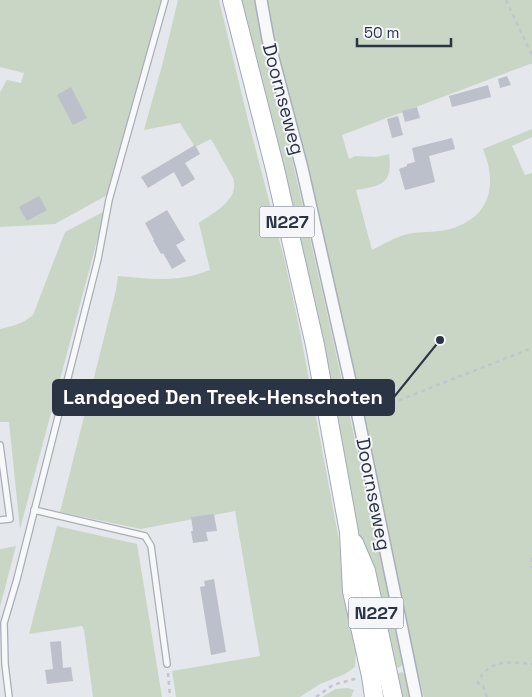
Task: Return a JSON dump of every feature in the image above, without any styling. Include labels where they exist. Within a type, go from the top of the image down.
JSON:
[{"type":"main road","name":"Doornseweg","points":[[232,0],[275,169],[316,346],[349,532],[352,591],[370,669],[374,697]]},
{"type":"main road","name":"Doornseweg","points":[[349,532],[366,571],[393,697]]},
{"type":"street","name":"Doornseweg","points":[[261,0],[268,38],[302,168],[358,416],[416,697]]},
{"type":"lane","points":[[9,697],[5,664],[4,623],[17,579],[98,259],[109,200],[165,0]]},
{"type":"lane","points":[[0,445],[10,519],[0,520]]},
{"type":"lane","points":[[34,510],[145,536],[151,546],[167,664]]},
{"type":"path","points":[[506,0],[532,55]]},
{"type":"path","points":[[358,416],[532,348]]},
{"type":"path","points":[[532,558],[532,568]]},
{"type":"path","points":[[487,697],[483,686],[479,685],[478,682],[480,677],[490,668],[504,662],[532,664]]},
{"type":"path","points":[[167,664],[170,697]]},
{"type":"green space","points":[[0,0],[161,0],[109,194],[55,224],[0,227],[0,92],[7,80],[21,83],[24,73],[0,67]]},
{"type":"green space","points":[[178,0],[219,0],[285,262],[299,326],[338,535],[356,647],[355,667],[345,674],[320,684],[300,697],[176,697],[172,671],[260,656],[235,511],[141,529],[60,512],[118,276],[165,279],[187,277],[210,270],[199,223],[224,205],[233,193],[233,178],[211,139],[195,147],[180,123],[144,130]]},
{"type":"green space","points":[[235,0],[257,0],[404,663],[400,667],[392,668],[380,607],[356,522]]},
{"type":"green space","points":[[264,0],[532,0],[532,64],[342,135],[349,159],[355,156],[376,157],[389,154],[389,172],[384,182],[373,187],[356,190],[372,250],[403,235],[450,229],[464,224],[474,217],[482,208],[490,187],[488,162],[483,149],[532,129],[532,137],[512,146],[525,175],[532,173],[532,697],[424,697],[408,634],[315,200]]},
{"type":"green space","points":[[105,211],[20,529],[9,422],[0,422],[0,329],[21,323],[33,315],[65,232]]},
{"type":"green space","points":[[57,526],[137,544],[162,697],[93,697],[82,626],[29,634]]},
{"type":"green space","points":[[16,546],[0,607],[0,549]]},
{"type":"green space","points":[[402,672],[406,675],[411,697],[399,697],[395,674]]},
{"type":"green space","points":[[348,688],[354,690],[351,697],[322,697],[336,689]]},
{"type":"building","points":[[507,76],[511,85],[500,88],[498,79]]},
{"type":"building","points":[[488,85],[491,97],[452,107],[449,96]]},
{"type":"building","points":[[71,87],[87,118],[73,125],[57,95]]},
{"type":"building","points":[[417,107],[420,118],[405,122],[402,111]]},
{"type":"building","points":[[398,116],[403,135],[392,138],[387,119]]},
{"type":"building","points":[[452,138],[455,149],[429,156],[435,182],[405,190],[399,169],[415,162],[412,148]]},
{"type":"building","points":[[195,145],[200,154],[185,163],[195,179],[182,187],[174,172],[148,188],[141,177]]},
{"type":"building","points":[[39,196],[47,210],[27,221],[19,207]]},
{"type":"building","points":[[167,210],[185,240],[176,245],[186,261],[172,269],[163,253],[161,254],[145,223]]},
{"type":"building","points":[[214,514],[217,531],[206,532],[208,541],[193,543],[191,517]]},
{"type":"building","points":[[214,579],[226,652],[211,655],[200,587],[205,586],[204,581]]},
{"type":"building","points":[[61,641],[63,668],[71,667],[73,681],[47,684],[45,670],[53,669],[50,642]]},
{"type":"place","name":"Landgoed Den Treek-Henschoten","points":[[440,340]]}]
